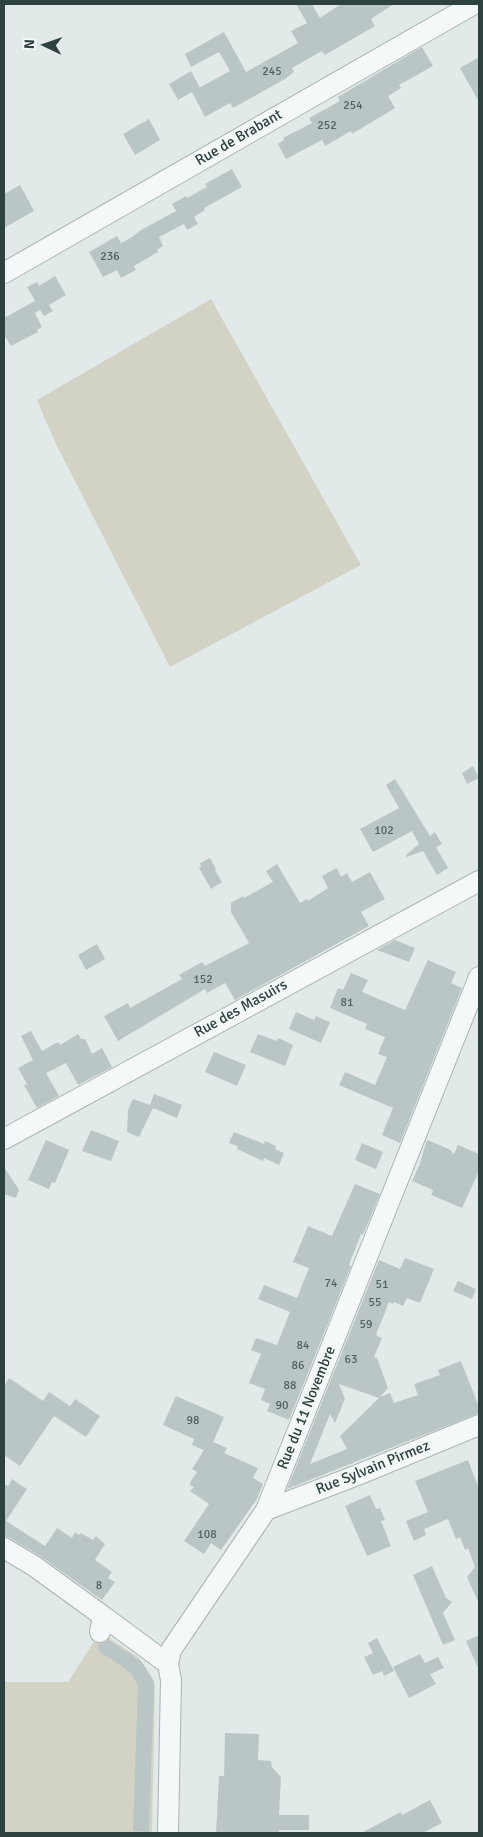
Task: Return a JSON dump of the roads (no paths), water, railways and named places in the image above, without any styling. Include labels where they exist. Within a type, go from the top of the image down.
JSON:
[{"type":"street","name":"Rue de Brabant","points":[[4,273],[474,4]]},
{"type":"street","name":"Rue des Masuirs","points":[[4,1139],[479,881]]},
{"type":"street","name":"Rue du 11 Novembre","points":[[168,1833],[171,1680],[168,1664],[171,1650],[266,1510],[479,978]]},
{"type":"street","name":"Rue Sylvain Pirmez","points":[[266,1510],[478,1428]]},
{"type":"street","points":[[4,1548],[34,1566],[102,1624],[168,1664]]}]
